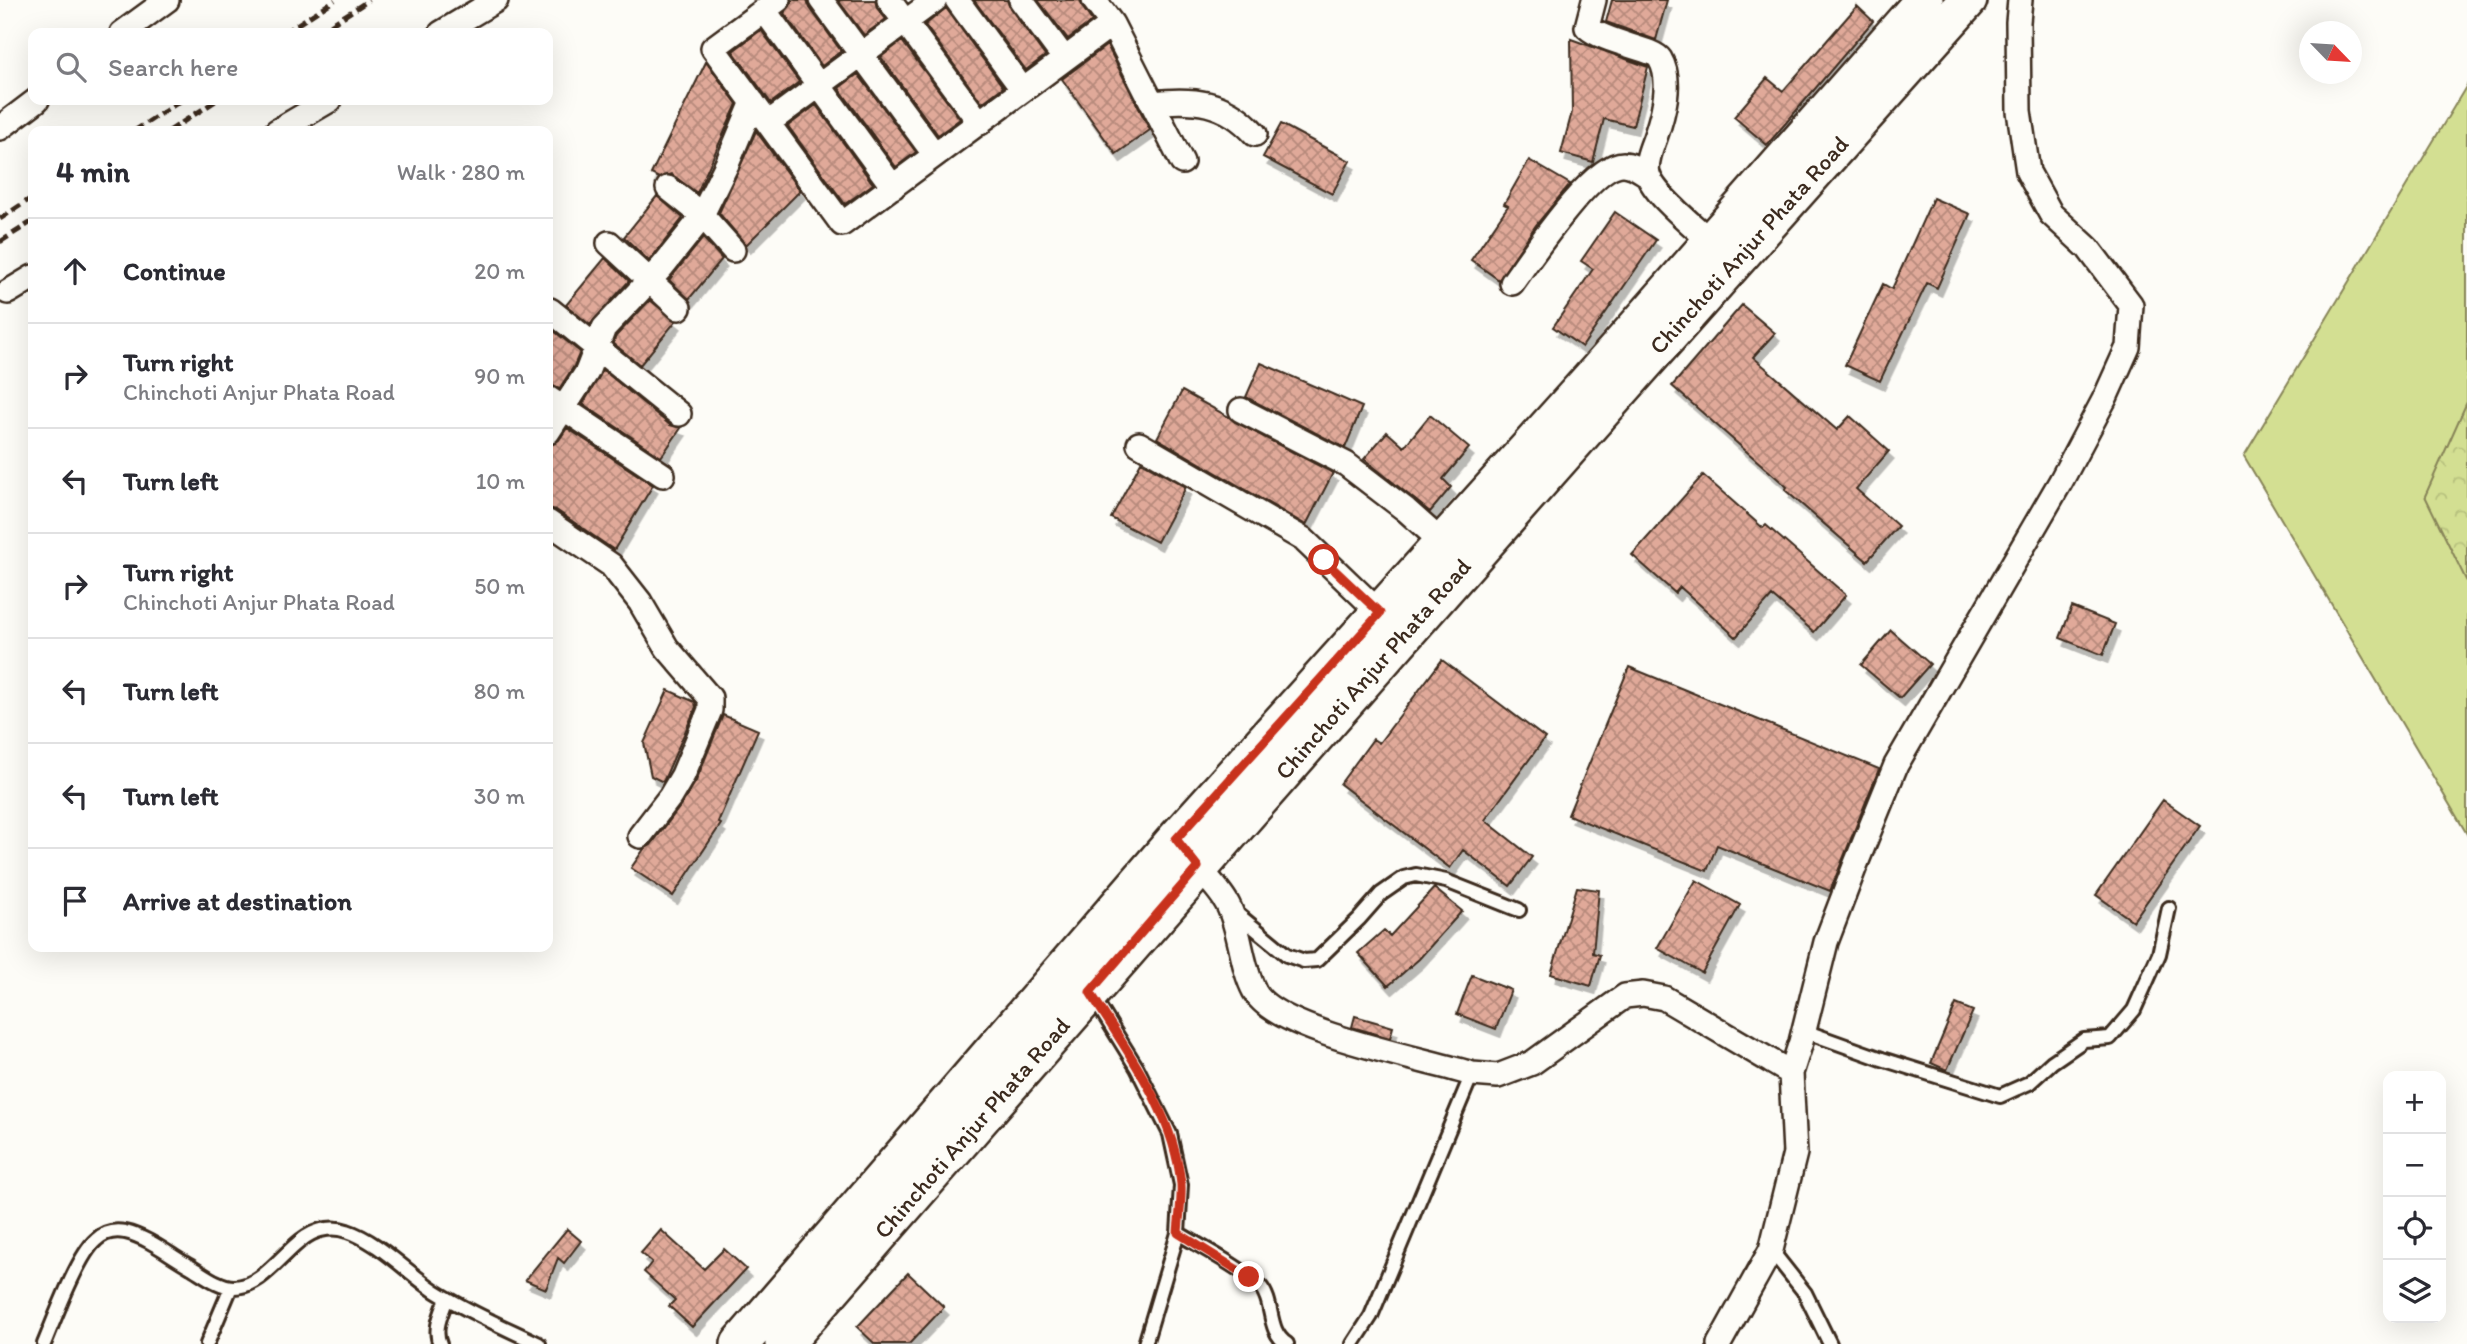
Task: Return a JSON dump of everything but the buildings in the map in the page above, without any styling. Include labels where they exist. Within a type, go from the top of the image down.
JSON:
[{"type":"main road","name":"Chinchoti Anjur Phata Road","points":[[784,1344],[1079,978],[1187,853],[1380,613],[1597,372],[1924,0]]},
{"type":"main road","name":"Chinchoti Anjur Phata Road","points":[[1187,853],[1624,384],[1968,0]]},
{"type":"main road","name":"Chinchoti Anjur Phata Road","points":[[740,1344],[1079,978]]},
{"type":"street","points":[[129,28],[167,0]]},
{"type":"street","points":[[448,28],[496,0]]},
{"type":"street","points":[[821,0],[935,155]]},
{"type":"street","points":[[889,0],[979,123]]},
{"type":"street","points":[[768,123],[935,0]]},
{"type":"street","points":[[957,0],[1023,90]]},
{"type":"street","points":[[1021,0],[1064,58]]},
{"type":"street","points":[[1594,0],[1587,27],[1607,39],[1653,53],[1659,57],[1665,75],[1666,98],[1659,128],[1647,159],[1648,175]]},
{"type":"street","points":[[1718,1344],[1771,1250],[1795,1153],[1791,1073],[1826,943],[1896,765],[2061,481],[2105,398],[2128,346],[2131,305],[2088,248],[2051,214],[2028,172],[2019,111],[2020,0]]},
{"type":"street","points":[[893,187],[819,86],[771,5],[713,48],[842,224],[893,187],[979,123],[1064,58],[1102,8],[1182,162]]},
{"type":"street","points":[[1152,103],[1183,99],[1211,105],[1242,119],[1255,134]]},
{"type":"street","points":[[663,475],[556,403],[587,372],[604,328],[650,280],[702,215],[753,102]]},
{"type":"street","points":[[0,128],[30,105]]},
{"type":"street","points":[[286,126],[321,105]]},
{"type":"street","points":[[1512,283],[1581,193],[1611,167],[1623,164],[1635,166],[1648,175],[1673,206],[1710,241]]},
{"type":"street","points":[[668,188],[702,215],[733,250]]},
{"type":"street","points":[[609,243],[678,308]]},
{"type":"street","points":[[8,292],[28,280]]},
{"type":"street","points":[[553,312],[679,414]]},
{"type":"street","points":[[1241,410],[1346,464],[1406,510],[1443,543]]},
{"type":"street","points":[[1139,444],[1303,539],[1380,613]]},
{"type":"street","points":[[553,525],[611,565],[640,602],[667,648],[710,698],[710,710],[683,775],[640,836]]},
{"type":"street","points":[[1187,853],[1228,905],[1255,993],[1284,1018],[1312,1030],[1472,1074],[1498,1076],[1532,1063],[1625,996],[1643,994],[1664,998],[1791,1073]]},
{"type":"lane","points":[[1228,905],[1253,929],[1287,955],[1304,961],[1317,960],[1381,894],[1404,878],[1416,875],[1446,881],[1519,910]]},
{"type":"lane","points":[[1804,1031],[2000,1096],[2029,1083],[2052,1062],[2084,1040],[2110,1038],[2134,1010],[2159,954],[2169,908]]},
{"type":"lane","points":[[1079,978],[1138,1068],[1170,1134],[1181,1185],[1178,1233],[1144,1344]]},
{"type":"lane","points":[[1353,1344],[1371,1316],[1472,1074]]},
{"type":"lane","points":[[44,1344],[82,1258],[94,1241],[107,1231],[125,1232],[144,1240],[218,1283],[231,1287],[243,1286],[256,1279],[313,1232],[328,1228],[346,1230],[365,1240],[468,1311],[539,1344]]},
{"type":"lane","points":[[1178,1233],[1262,1288],[1272,1323],[1282,1341],[1287,1344]]},
{"type":"lane","points":[[1771,1250],[1805,1293],[1830,1344]]},
{"type":"lane","points":[[207,1344],[231,1287]]},
{"type":"lane","points":[[440,1344],[437,1325],[447,1298]]},
{"type":"green space","points":[[2467,85],[2467,834],[2244,456]]},
{"type":"green space","points":[[2467,402],[2467,582],[2425,496]]},
{"type":"railway","points":[[292,28],[335,0]]},
{"type":"railway","points":[[326,28],[369,0]]},
{"type":"railway","points":[[142,126],[174,105]]},
{"type":"railway","points":[[177,126],[209,105]]},
{"type":"railway","points":[[0,219],[28,200]]},
{"type":"railway","points":[[0,242],[28,224]]},
{"type":"route","points":[[1249,1277],[1178,1233],[1181,1185],[1170,1134],[1138,1068],[1090,992],[1198,867],[1176,839],[1380,613],[1324,560]]}]
